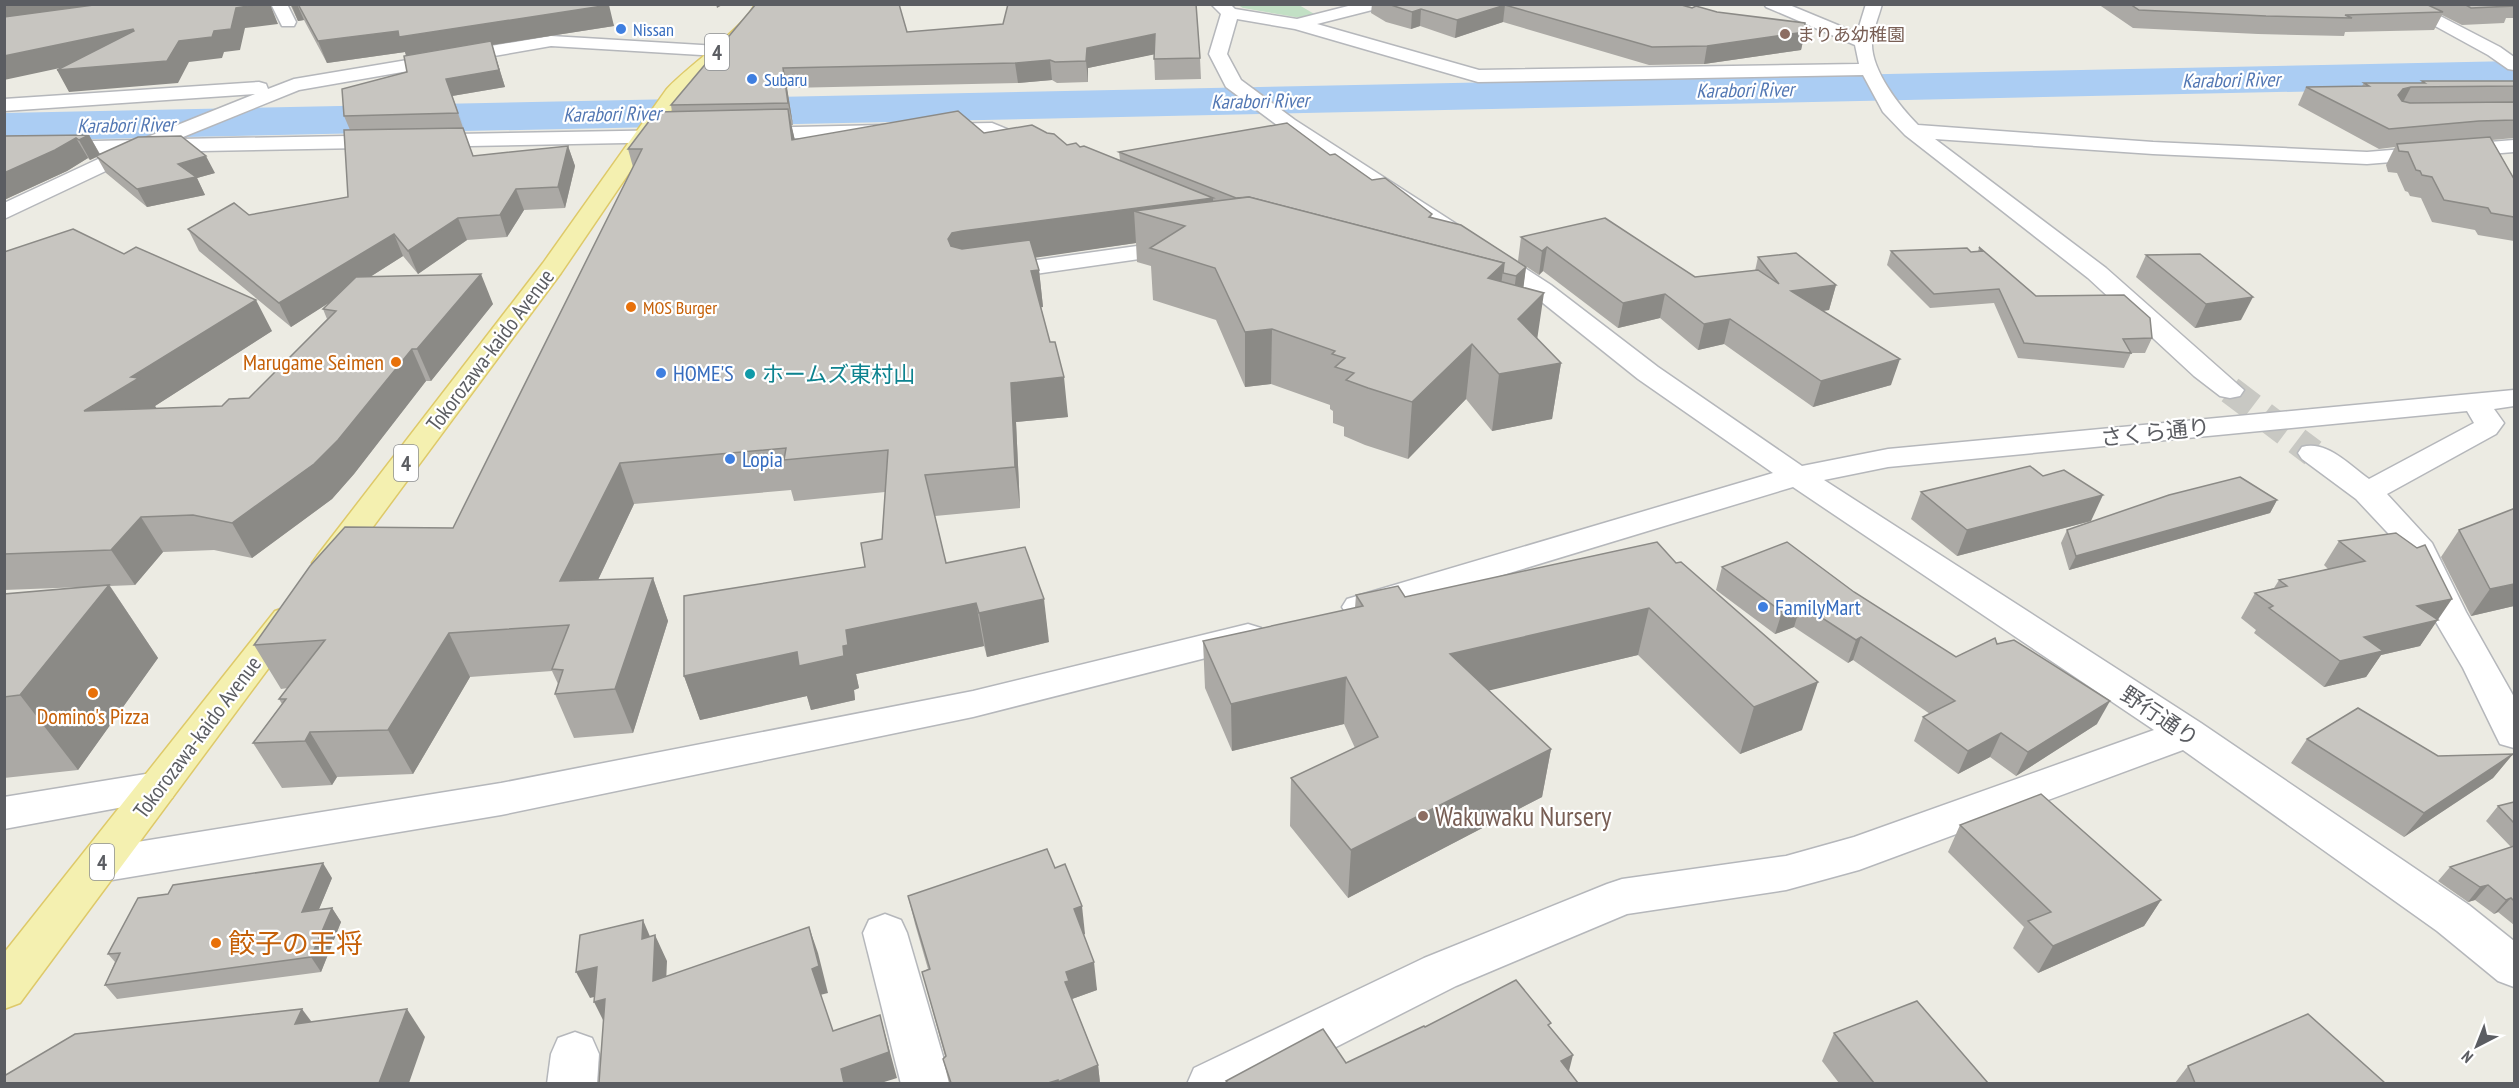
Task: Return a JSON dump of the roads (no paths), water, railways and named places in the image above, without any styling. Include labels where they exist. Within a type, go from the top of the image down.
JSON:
[{"type":"main road","name":"Tokorozawa-kaido Avenue","points":[[4,989],[24,944],[100,865],[552,268],[670,98],[684,81],[752,22],[760,13],[763,4]]},
{"type":"street","points":[[279,4],[288,22]]},
{"type":"street","points":[[1297,24],[1378,4]]},
{"type":"street","points":[[1772,4],[1863,42]]},
{"type":"street","points":[[1874,4],[1863,42],[1870,70],[1890,108],[1912,131],[2097,273],[2204,370],[2230,390]]},
{"type":"street","points":[[1224,9],[1297,24],[1478,76],[1870,70]]},
{"type":"street","name":"野行通り","points":[[1224,9],[1218,54],[1233,83],[1288,124],[1542,290],[1648,373],[1797,476],[2187,733],[2453,918],[2514,968]]},
{"type":"street","points":[[2396,10],[2424,15],[2494,51],[2514,65]]},
{"type":"street","points":[[4,105],[294,85],[551,41],[718,51]]},
{"type":"street","points":[[4,212],[141,147],[294,85]]},
{"type":"street","points":[[724,135],[992,129],[1063,159]]},
{"type":"street","points":[[1912,131],[2153,148],[2367,158],[2514,146]]},
{"type":"street","points":[[4,149],[644,134],[701,135]]},
{"type":"street","points":[[967,276],[1205,243]]},
{"type":"street","points":[[1546,320],[1601,335]]},
{"type":"street","name":"さくら通り","points":[[1322,618],[1797,476],[1888,458],[2514,398]]},
{"type":"street","points":[[2367,492],[2486,428],[2489,423],[2475,402]]},
{"type":"street","points":[[2313,453],[2367,492],[2416,543],[2448,612],[2481,668],[2514,734]]},
{"type":"street","points":[[100,865],[535,792],[973,704],[1279,629]]},
{"type":"street","points":[[1212,1083],[1440,972],[1622,897],[1786,873],[1859,853],[2187,733]]},
{"type":"street","points":[[4,813],[158,787]]},
{"type":"street","points":[[885,933],[926,1083]]},
{"type":"waterway","name":"Karabori River","points":[[4,127],[2514,74]]},
{"type":"tunnel","points":[[2230,390],[2313,453]]},
{"type":"place","name":"Nissan","points":[[621,29]]},
{"type":"place","name":"まりあ幼稚園","points":[[1785,34]]},
{"type":"place","name":"Subaru","points":[[752,79]]},
{"type":"place","name":"MOS Burger","points":[[631,307]]},
{"type":"place","name":"Marugame Seimen","points":[[396,362]]},
{"type":"place","name":"HOME'S","points":[[661,373]]},
{"type":"place","name":"ホームズ東村山","points":[[750,374]]},
{"type":"place","name":"Lopia","points":[[730,459]]},
{"type":"place","name":"FamilyMart","points":[[1763,607]]},
{"type":"place","name":"Domino's Pizza","points":[[93,693]]},
{"type":"place","name":"Wakuwaku Nursery","points":[[1423,816]]},
{"type":"place","name":"餃子の王将","points":[[216,943]]}]
